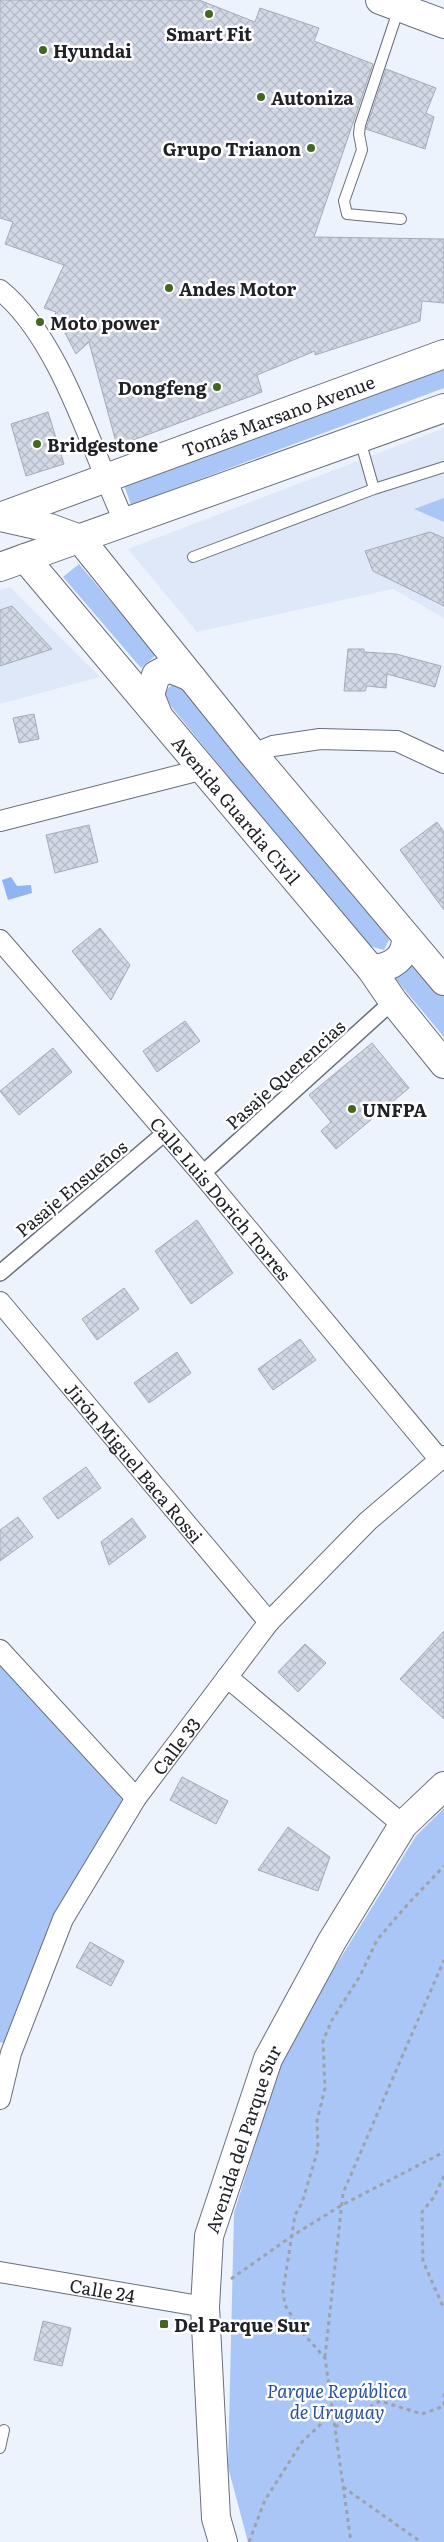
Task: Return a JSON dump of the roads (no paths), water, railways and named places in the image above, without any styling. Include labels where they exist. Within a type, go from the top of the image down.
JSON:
[{"type":"main road","points":[[390,4],[443,24]]},
{"type":"main road","name":"Tomás Marsano Avenue","points":[[0,517],[442,351]]},
{"type":"main road","points":[[12,562],[444,408]]},
{"type":"main road","points":[[0,517],[50,528],[80,539],[253,754],[444,980]]},
{"type":"main road","name":"Avenida Guardia Civil","points":[[12,562],[160,717],[371,969],[393,1002],[444,1064]]},
{"type":"main road","points":[[160,717],[150,695],[156,675],[169,668],[191,677]]},
{"type":"main road","points":[[371,969],[391,966],[398,960],[404,952],[406,936]]},
{"type":"main road","name":"Avenida del Parque Sur","points":[[224,2542],[216,2518],[206,2302],[209,2236],[268,2059],[332,1941],[403,1825],[444,1786]]},
{"type":"street","points":[[0,290],[12,299],[48,348],[74,401],[124,522]]},
{"type":"street","points":[[253,754],[274,746],[320,739],[397,741],[444,763]]},
{"type":"street","points":[[0,821],[204,769]]},
{"type":"street","name":"Calle Luis Dorich Torres","points":[[0,940],[202,1174],[442,1458]]},
{"type":"street","name":"Pasaje Querencias","points":[[202,1174],[393,1002]]},
{"type":"street","name":"Pasaje Ensueños","points":[[0,1272],[166,1132]]},
{"type":"street","name":"Jirón Miguel Baca Rossi","points":[[0,1302],[269,1622]]},
{"type":"street","name":"Calle 33","points":[[0,2099],[6,2052],[63,1919],[136,1798],[269,1622],[368,1521],[442,1458]]},
{"type":"street","points":[[0,1650],[136,1798]]},
{"type":"street","points":[[227,1677],[403,1825]]},
{"type":"street","name":"Calle 24","points":[[0,2272],[206,2302]]},
{"type":"lane","points":[[390,4],[360,125],[359,134],[362,150],[344,201],[344,209],[347,214],[401,219]]},
{"type":"lane","points":[[360,439],[374,489]]},
{"type":"lane","points":[[194,557],[374,489],[444,467]]},
{"type":"lane","points":[[0,2448],[4,2430]]},
{"type":"place","name":"Smart Fit","points":[[209,14]]},
{"type":"place","name":"Hyundai","points":[[43,50]]},
{"type":"place","name":"Autoniza","points":[[261,97]]},
{"type":"place","name":"Grupo Trianon","points":[[311,148]]},
{"type":"place","name":"Andes Motor","points":[[169,288]]},
{"type":"place","name":"Moto power","points":[[40,322]]},
{"type":"place","name":"Dongfeng","points":[[217,387]]},
{"type":"place","name":"Bridgestone","points":[[37,444]]},
{"type":"place","name":"UNFPA","points":[[352,1109]]},
{"type":"place","name":"Del Parque Sur","points":[[164,2324]]},
{"type":"park label","name":"Parque República de Uruguay","points":[[337,2400]]}]
